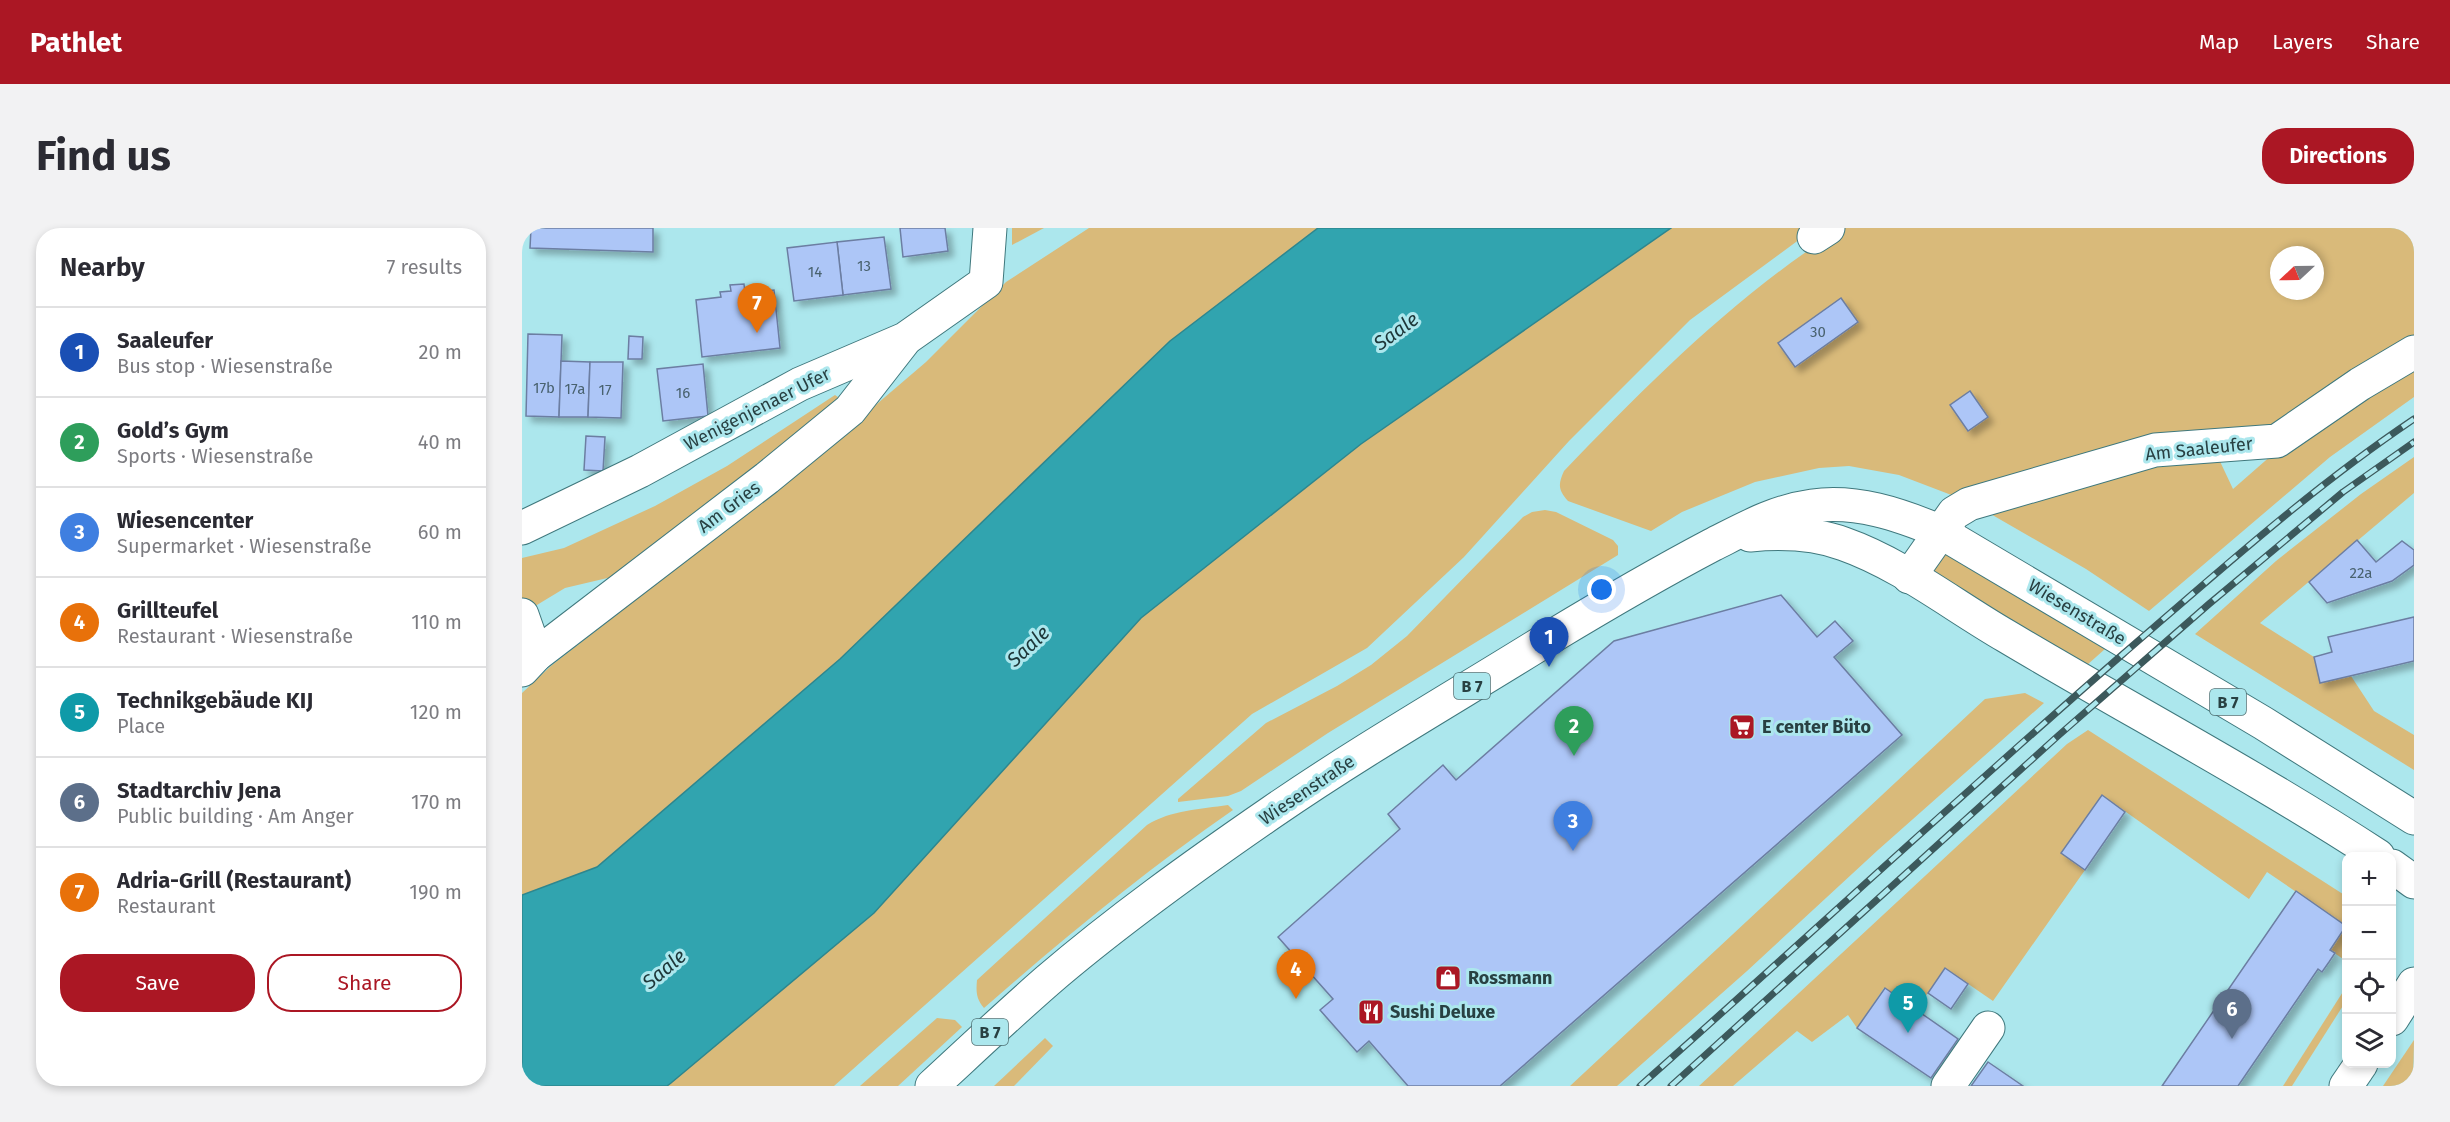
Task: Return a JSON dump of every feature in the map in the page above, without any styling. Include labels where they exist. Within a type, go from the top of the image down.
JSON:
[{"type":"main road","name":"Wenigenjenaer Ufer","points":[[522,528],[640,471],[800,384],[905,339],[986,282],[990,228]]},
{"type":"main road","name":"Am Gries","points":[[522,615],[529,663],[767,478],[850,410],[905,339]]},
{"type":"main road","name":"Am Saaleufer","points":[[1909,577],[1953,513],[1969,504],[2155,450],[2277,441],[2360,384],[2414,352]]},
{"type":"main road","name":"Wiesenstraße","points":[[932,1086],[1049,979],[1153,898],[1274,810],[1381,741],[1619,596],[1716,543],[1768,518],[1811,506],[1843,504],[1874,507],[1939,531],[2263,723],[2414,818]]},
{"type":"main road","name":"Wiesenstraße","points":[[1716,543],[1746,535],[1774,533],[1808,535],[1843,543],[1877,557],[2006,636],[2292,802],[2372,852]]},
{"type":"main road","points":[[2396,869],[2414,882]]},
{"type":"main road","points":[[2394,1014],[2414,984]]},
{"type":"main road","points":[[1948,1086],[1988,1028]]},
{"type":"main road","points":[[2346,1086],[2358,1068]]},
{"type":"shaded area","points":[[1012,228],[1044,228],[1012,245]]},
{"type":"shaded area","points":[[1089,228],[1318,228],[1170,341],[840,659],[597,867],[522,895],[522,693],[552,665],[688,559],[565,588],[522,614],[522,558],[564,548],[655,506],[727,466],[835,395],[864,415],[926,362],[1006,282]]},
{"type":"shaded area","points":[[1671,228],[1815,228],[1690,320],[1569,441],[1464,557],[1367,648],[1252,714],[834,1086],[667,1086],[874,913],[1141,618],[1361,444]]},
{"type":"shaded area","points":[[1842,228],[2414,228],[2414,342],[2275,434],[1954,496],[1899,475],[1849,466],[1819,468],[1755,482],[1682,512],[1651,531],[1568,501],[1560,487],[1564,471],[1696,341],[1766,281]]},
{"type":"shaded area","points":[[2414,360],[2414,397],[2330,457],[2149,611],[2086,569],[1982,509],[2159,465],[2217,455],[2233,489],[2281,447]]},
{"type":"shaded area","points":[[2414,457],[2414,493],[2260,623],[2314,657],[2320,683],[2351,676],[2374,711],[2414,735],[2414,770],[2195,634],[2276,561],[2361,494]]},
{"type":"shaded area","points":[[1545,510],[1556,512],[1613,540],[1618,546],[1618,555],[1328,733],[1241,791],[1228,796],[1178,802],[1178,799],[1266,723],[1337,686],[1371,665],[1407,636],[1523,517],[1532,512]]},
{"type":"shaded area","points":[[1945,553],[2105,649],[2087,665],[1932,574],[1936,557]]},
{"type":"shaded area","points":[[2025,693],[2044,703],[1617,1086],[1570,1086],[1985,699]]},
{"type":"shaded area","points":[[2088,730],[2342,893],[2342,923],[2267,872],[2249,899],[2102,795],[2061,853],[2085,870],[1993,1001],[1945,968],[1916,1010],[1884,988],[1857,1028],[1848,1015],[1812,1042],[1797,1031],[1733,1086],[1699,1086],[2067,744]]},
{"type":"shaded area","points":[[1228,805],[1233,810],[1106,906],[984,1008],[977,995],[977,980],[1147,825],[1176,813]]},
{"type":"shaded area","points":[[2342,933],[2342,958],[2330,950]]},
{"type":"shaded area","points":[[2342,993],[2342,1007],[2292,1086],[2283,1086]]},
{"type":"shaded area","points":[[937,1018],[955,1020],[962,1027],[898,1086],[860,1086]]},
{"type":"shaded area","points":[[1045,1038],[1053,1046],[1014,1086],[994,1086]]},
{"type":"shaded area","points":[[2414,1040],[2413,1086],[2383,1086]]},
{"type":"water","name":"Saale","points":[[1318,228],[1671,228],[1361,444],[1141,618],[874,913],[667,1086],[522,1086],[522,895],[597,867],[840,659],[1170,341]]},
{"type":"building","points":[[531,228],[653,228],[653,252],[530,248]]},
{"type":"building","points":[[900,228],[945,228],[948,251],[903,257]]},
{"type":"building","points":[[884,237],[891,289],[843,295],[837,242]]},
{"type":"building","points":[[837,242],[843,295],[794,301],[787,248]]},
{"type":"building","points":[[744,284],[745,293],[774,290],[780,348],[702,357],[696,300],[721,297],[720,292],[731,291],[730,285]]},
{"type":"building","points":[[1841,298],[1858,322],[1795,367],[1778,343]]},
{"type":"building","points":[[528,334],[562,335],[559,417],[526,416]]},
{"type":"building","points":[[629,336],[643,337],[642,359],[628,359]]},
{"type":"building","points":[[561,361],[590,362],[588,417],[559,417]]},
{"type":"building","points":[[590,362],[623,362],[621,418],[588,417]]},
{"type":"building","points":[[703,364],[708,416],[663,421],[657,369]]},
{"type":"building","points":[[1970,391],[1988,417],[1968,431],[1950,405]]},
{"type":"building","points":[[586,436],[605,437],[603,471],[584,470]]},
{"type":"building","points":[[2357,540],[2376,562],[2402,541],[2414,550],[2414,565],[2392,581],[2327,603],[2309,582]]},
{"type":"building","points":[[1781,595],[1817,637],[1835,621],[1853,641],[1834,657],[1902,735],[1500,1086],[1408,1086],[1369,1041],[1357,1052],[1320,1010],[1333,999],[1278,937],[1400,829],[1388,814],[1443,765],[1456,780],[1614,641]]},
{"type":"building","points":[[2414,617],[2414,661],[2320,683],[2314,657],[2332,652],[2328,637]]},
{"type":"building","points":[[2102,795],[2125,812],[2085,870],[2061,853]]},
{"type":"building","points":[[2296,891],[2342,923],[2342,932],[2330,950],[2335,953],[2322,972],[2318,969],[2238,1086],[2162,1086]]},
{"type":"building","points":[[1945,968],[1968,984],[1951,1009],[1928,993]]},
{"type":"building","points":[[1885,988],[1958,1039],[1931,1078],[1857,1028]]},
{"type":"building","points":[[1988,1062],[2023,1086],[1971,1086]]},
{"type":"railway","points":[[1640,1086],[2123,654],[2301,502],[2414,419]]},
{"type":"railway","points":[[1671,1086],[2059,735],[2209,604],[2343,492],[2414,442]]},
{"type":"place","name":"Adria-Grill (Restaurant)","points":[[757,333]]},
{"type":"place","name":"Saaleufer","points":[[1549,667]]},
{"type":"place","name":"E center Büto","points":[[1742,727]]},
{"type":"place","name":"Gold’s Gym","points":[[1574,756]]},
{"type":"place","name":"Wiesencenter","points":[[1573,851]]},
{"type":"place","name":"Rossmann","points":[[1448,978]]},
{"type":"place","name":"Grillteufel","points":[[1296,999]]},
{"type":"place","name":"Sushi Deluxe","points":[[1371,1012]]},
{"type":"place","name":"Technikgebäude KIJ","points":[[1908,1033]]},
{"type":"place","name":"Stadtarchiv Jena","points":[[2232,1039]]}]
